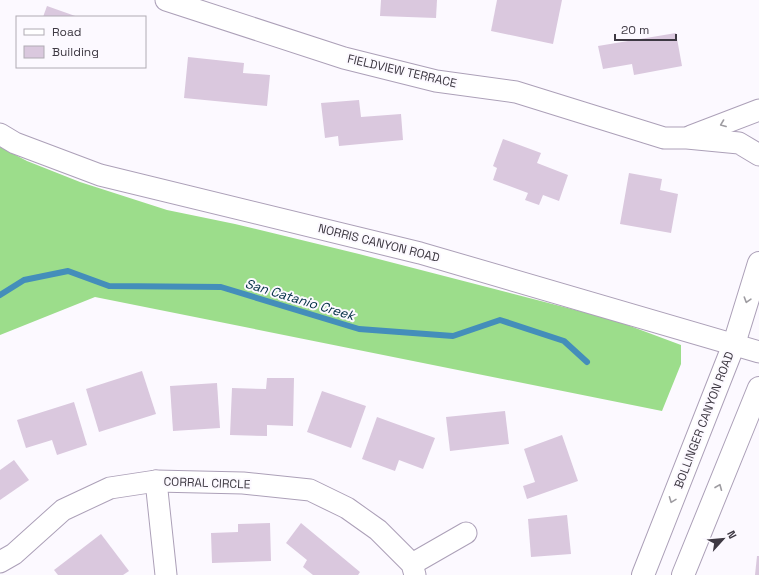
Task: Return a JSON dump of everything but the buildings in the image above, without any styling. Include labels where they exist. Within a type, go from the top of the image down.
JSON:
[{"type":"main road","name":"BOLLINGER CANYON ROAD","points":[[643,575],[734,344],[759,263]]},
{"type":"main road","points":[[682,575],[759,388]]},
{"type":"street","name":"FIELDVIEW TERRACE","points":[[166,0],[344,58],[436,81],[516,92],[664,138],[687,138],[739,143],[759,155]]},
{"type":"street","name":"FIELDVIEW TERRACE","points":[[687,138],[759,110]]},
{"type":"street","name":"NORRIS CANYON ROAD","points":[[0,134],[15,143],[100,175],[420,253],[759,352]]},
{"type":"street","name":"CORRAL CIRCLE","points":[[0,562],[14,554],[63,510],[110,488],[156,481],[243,483],[310,490],[347,508],[378,530],[414,570],[466,533]]},
{"type":"street","points":[[156,481],[166,575]]},
{"type":"green space","points":[[0,147],[27,161],[80,182],[167,210],[235,224],[359,254],[614,320],[681,345],[681,364],[662,411],[95,297],[0,335]]},
{"type":"waterway","name":"San Catanio Creek","points":[[0,295],[24,280],[68,271],[109,286],[221,287],[359,329],[453,336],[500,320],[564,341],[587,362]]}]
